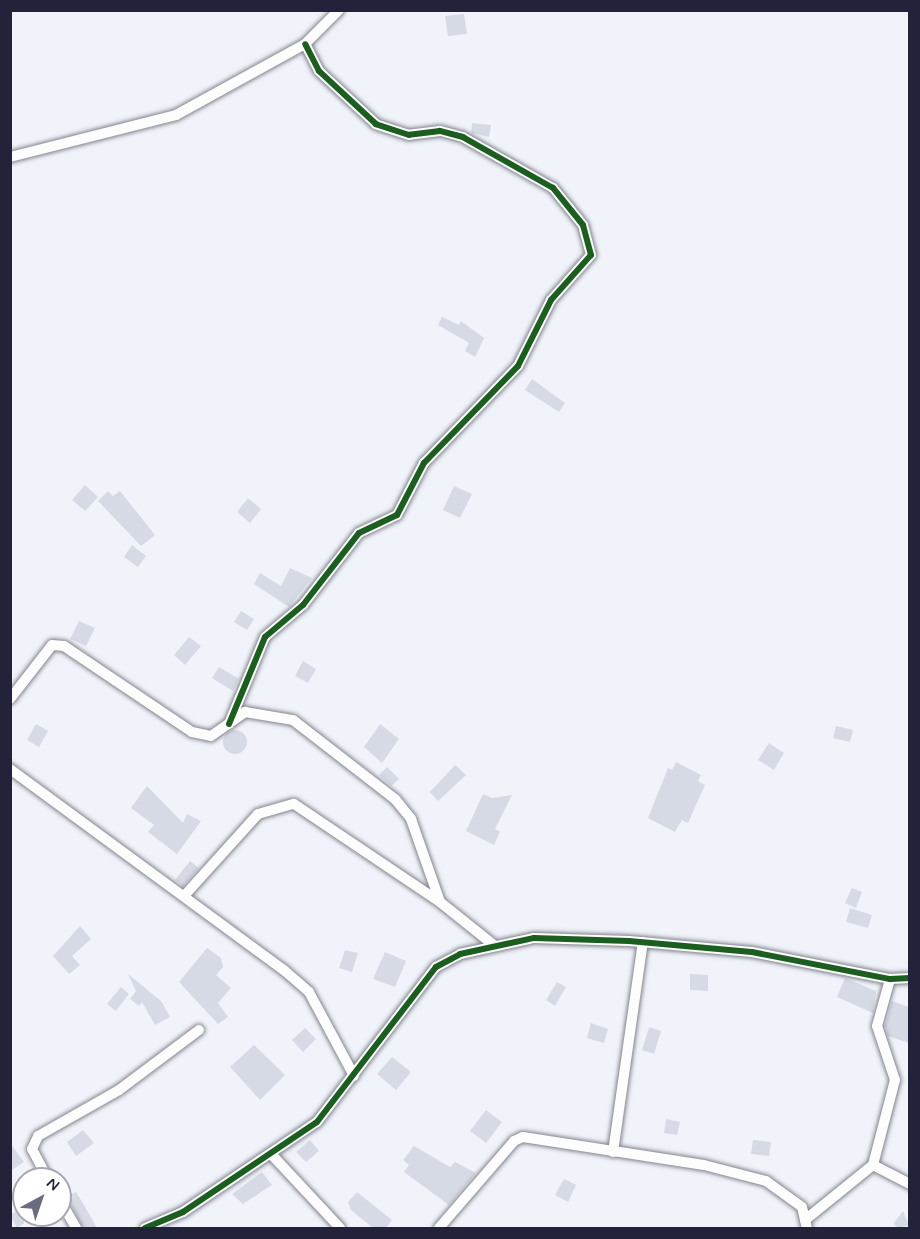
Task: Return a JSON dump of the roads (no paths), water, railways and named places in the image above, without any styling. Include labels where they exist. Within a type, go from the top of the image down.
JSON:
[{"type":"street","points":[[10,157],[176,115],[305,45],[339,10]]},
{"type":"street","points":[[229,724],[265,637],[303,605],[359,533],[396,515],[424,463],[518,366],[551,300],[591,255],[583,225],[553,188],[463,137],[440,131],[409,135],[376,124],[319,71],[305,45]]},
{"type":"street","points":[[10,699],[41,654],[52,645],[64,646],[192,732],[211,736],[245,712],[293,720],[362,767],[411,819],[440,902]]},
{"type":"street","points":[[10,769],[184,896],[309,992],[354,1076]]},
{"type":"street","points":[[184,896],[258,814],[294,804],[440,902],[495,946]]},
{"type":"street","points":[[145,1228],[183,1212],[272,1155],[317,1122],[436,968],[460,954],[534,938],[643,942],[752,952],[890,979],[909,978]]},
{"type":"street","points":[[613,1152],[643,942]]},
{"type":"street","points":[[439,1228],[514,1141],[523,1137],[766,1181],[802,1207],[806,1224],[873,1165],[895,1080],[877,1026],[890,979]]},
{"type":"street","points":[[42,1167],[32,1149],[38,1136],[129,1083],[199,1030]]},
{"type":"street","points":[[272,1155],[340,1228]]},
{"type":"street","points":[[873,1165],[909,1184]]}]
